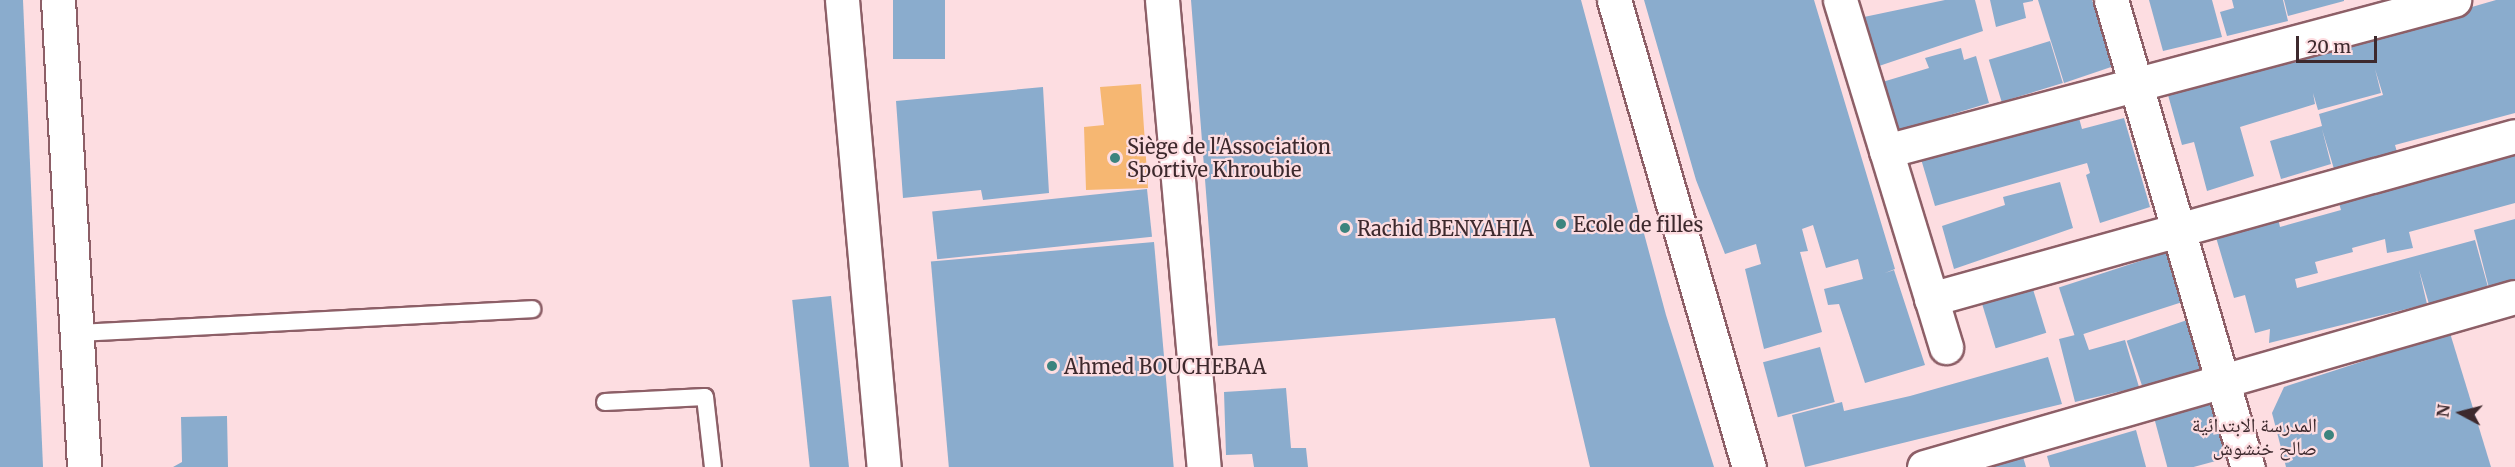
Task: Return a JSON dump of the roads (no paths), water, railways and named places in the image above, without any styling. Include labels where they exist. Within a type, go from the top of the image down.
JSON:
[{"type":"street","points":[[58,0],[84,467]]},
{"type":"street","points":[[842,0],[884,467]]},
{"type":"street","points":[[1162,0],[1204,467]]},
{"type":"street","points":[[1614,0],[1749,467]]},
{"type":"street","points":[[1840,0],[1946,347]]},
{"type":"street","points":[[2111,0],[2226,382],[2248,467]]},
{"type":"street","points":[[1886,151],[2137,87],[2454,0]]},
{"type":"street","points":[[1931,299],[2515,136]]},
{"type":"street","points":[[1924,467],[2515,297]]},
{"type":"lane","points":[[77,333],[532,309]]},
{"type":"lane","points":[[605,402],[705,398],[713,467]]},
{"type":"place","name":"Siège de l'Association Sportive Khroubie","points":[[1115,158]]},
{"type":"place","name":"Ecole de filles","points":[[1561,224]]},
{"type":"place","name":"Rachid BENYAHIA","points":[[1345,228]]},
{"type":"place","name":"Ahmed BOUCHEBAA","points":[[1052,366]]},
{"type":"place","name":"المدرسة الابتدائية صالح خنشوش","points":[[2329,435]]}]
